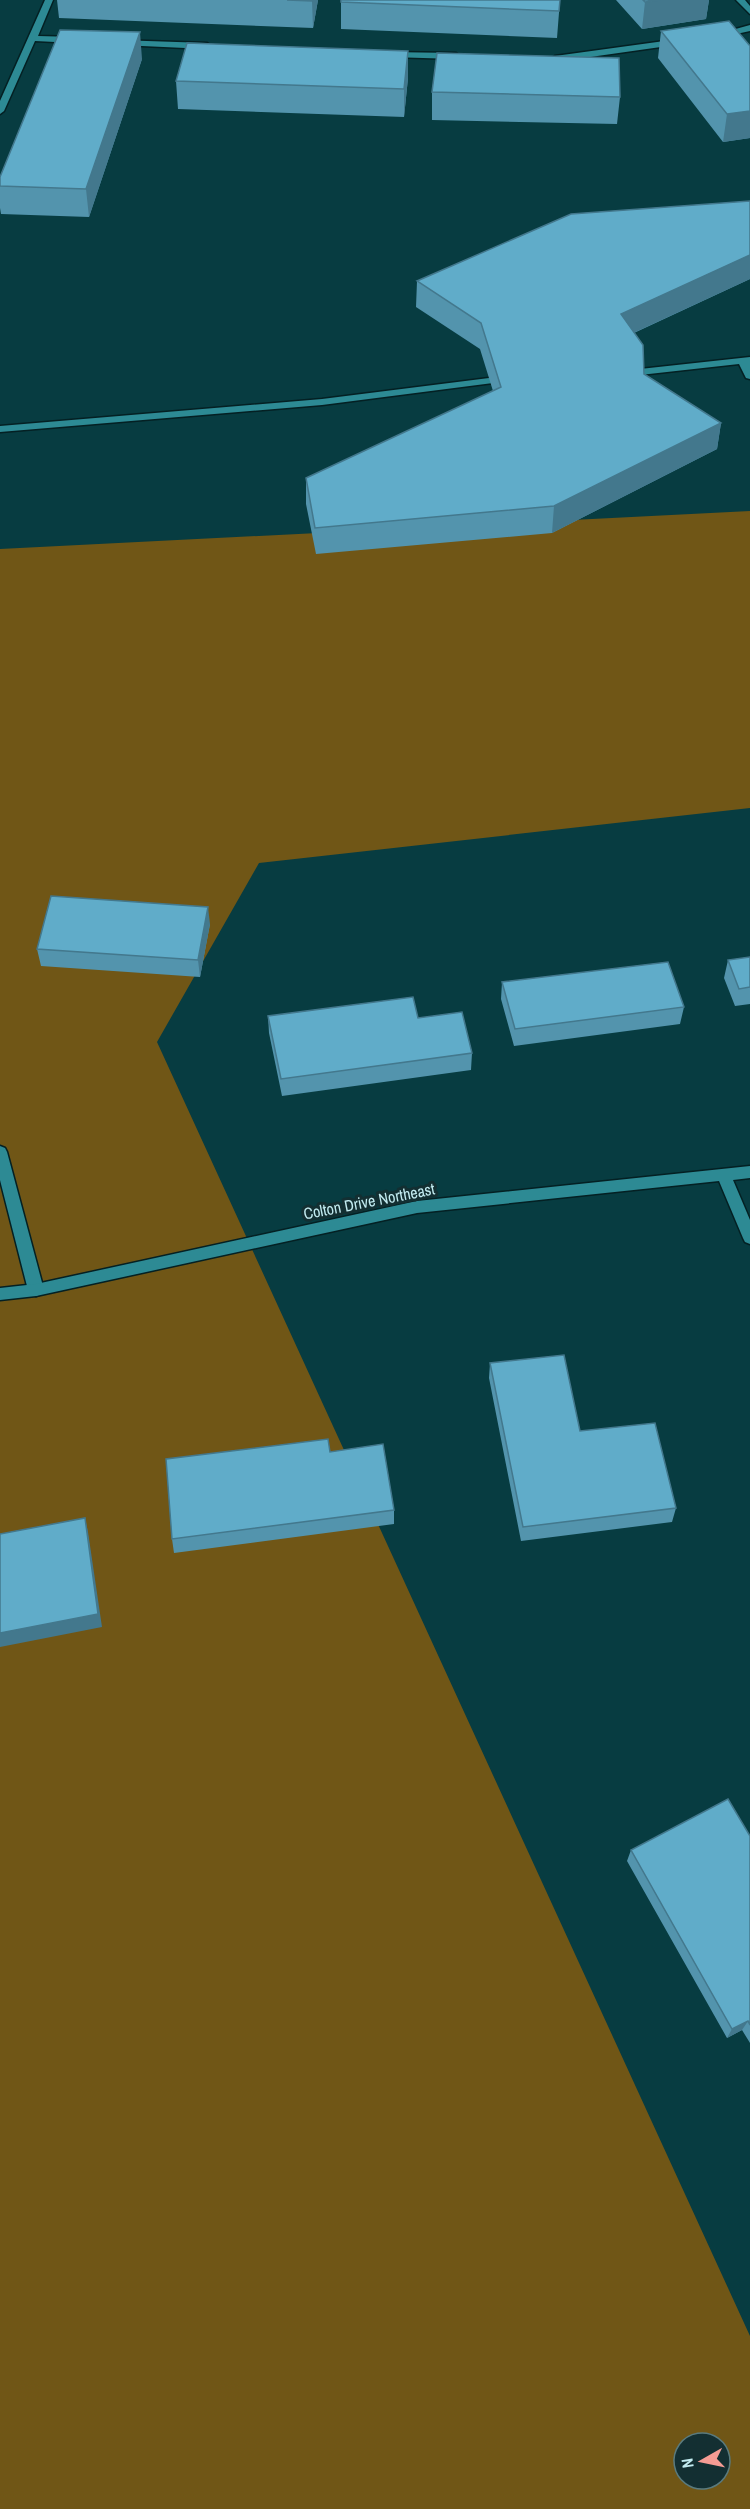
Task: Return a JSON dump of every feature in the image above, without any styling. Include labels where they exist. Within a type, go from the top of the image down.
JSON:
[{"type":"street","points":[[0,111],[49,0]]},
{"type":"street","points":[[740,0],[750,11]]},
{"type":"street","points":[[707,37],[750,28]]},
{"type":"street","points":[[33,38],[80,40]]},
{"type":"street","points":[[540,59],[685,41]]},
{"type":"street","points":[[115,42],[221,46]]},
{"type":"street","points":[[375,53],[469,57]]},
{"type":"street","points":[[640,372],[746,360],[750,376]]},
{"type":"street","points":[[0,429],[322,402],[489,381]]},
{"type":"street","points":[[0,1152],[36,1290]]},
{"type":"street","name":"Colton Drive Northeast","points":[[0,1294],[36,1290],[417,1207],[750,1172]]},
{"type":"street","points":[[724,1175],[750,1238]]},
{"type":"shaded area","points":[[750,511],[750,808],[259,863],[157,1042],[750,2336],[750,2509],[0,2509],[0,549]]},
{"type":"building","points":[[341,0],[560,0],[559,11],[341,2]]},
{"type":"building","points":[[729,21],[750,46],[750,111],[727,114],[661,31]]},
{"type":"building","points":[[60,30],[140,32],[86,189],[0,186],[0,177]]},
{"type":"building","points":[[187,43],[408,51],[404,89],[176,81]]},
{"type":"building","points":[[437,53],[619,58],[620,97],[432,92]]},
{"type":"building","points":[[750,201],[750,255],[621,314],[643,345],[644,374],[721,423],[554,506],[315,528],[306,478],[501,387],[481,323],[417,281],[571,214]]},
{"type":"building","points":[[51,896],[208,907],[198,960],[37,949]]},
{"type":"building","points":[[750,957],[750,987],[739,989],[728,960]]},
{"type":"building","points":[[668,962],[684,1007],[515,1029],[502,982]]},
{"type":"building","points":[[413,997],[418,1018],[462,1012],[472,1053],[281,1079],[268,1016]]},
{"type":"building","points":[[564,1355],[580,1431],[655,1423],[676,1508],[523,1527],[490,1363]]},
{"type":"building","points":[[328,1439],[330,1452],[383,1444],[394,1510],[172,1539],[166,1459]]},
{"type":"building","points":[[85,1518],[98,1614],[0,1633],[0,1534]]},
{"type":"building","points":[[728,1799],[750,1836],[750,2025],[748,2021],[732,2029],[631,1850]]}]
